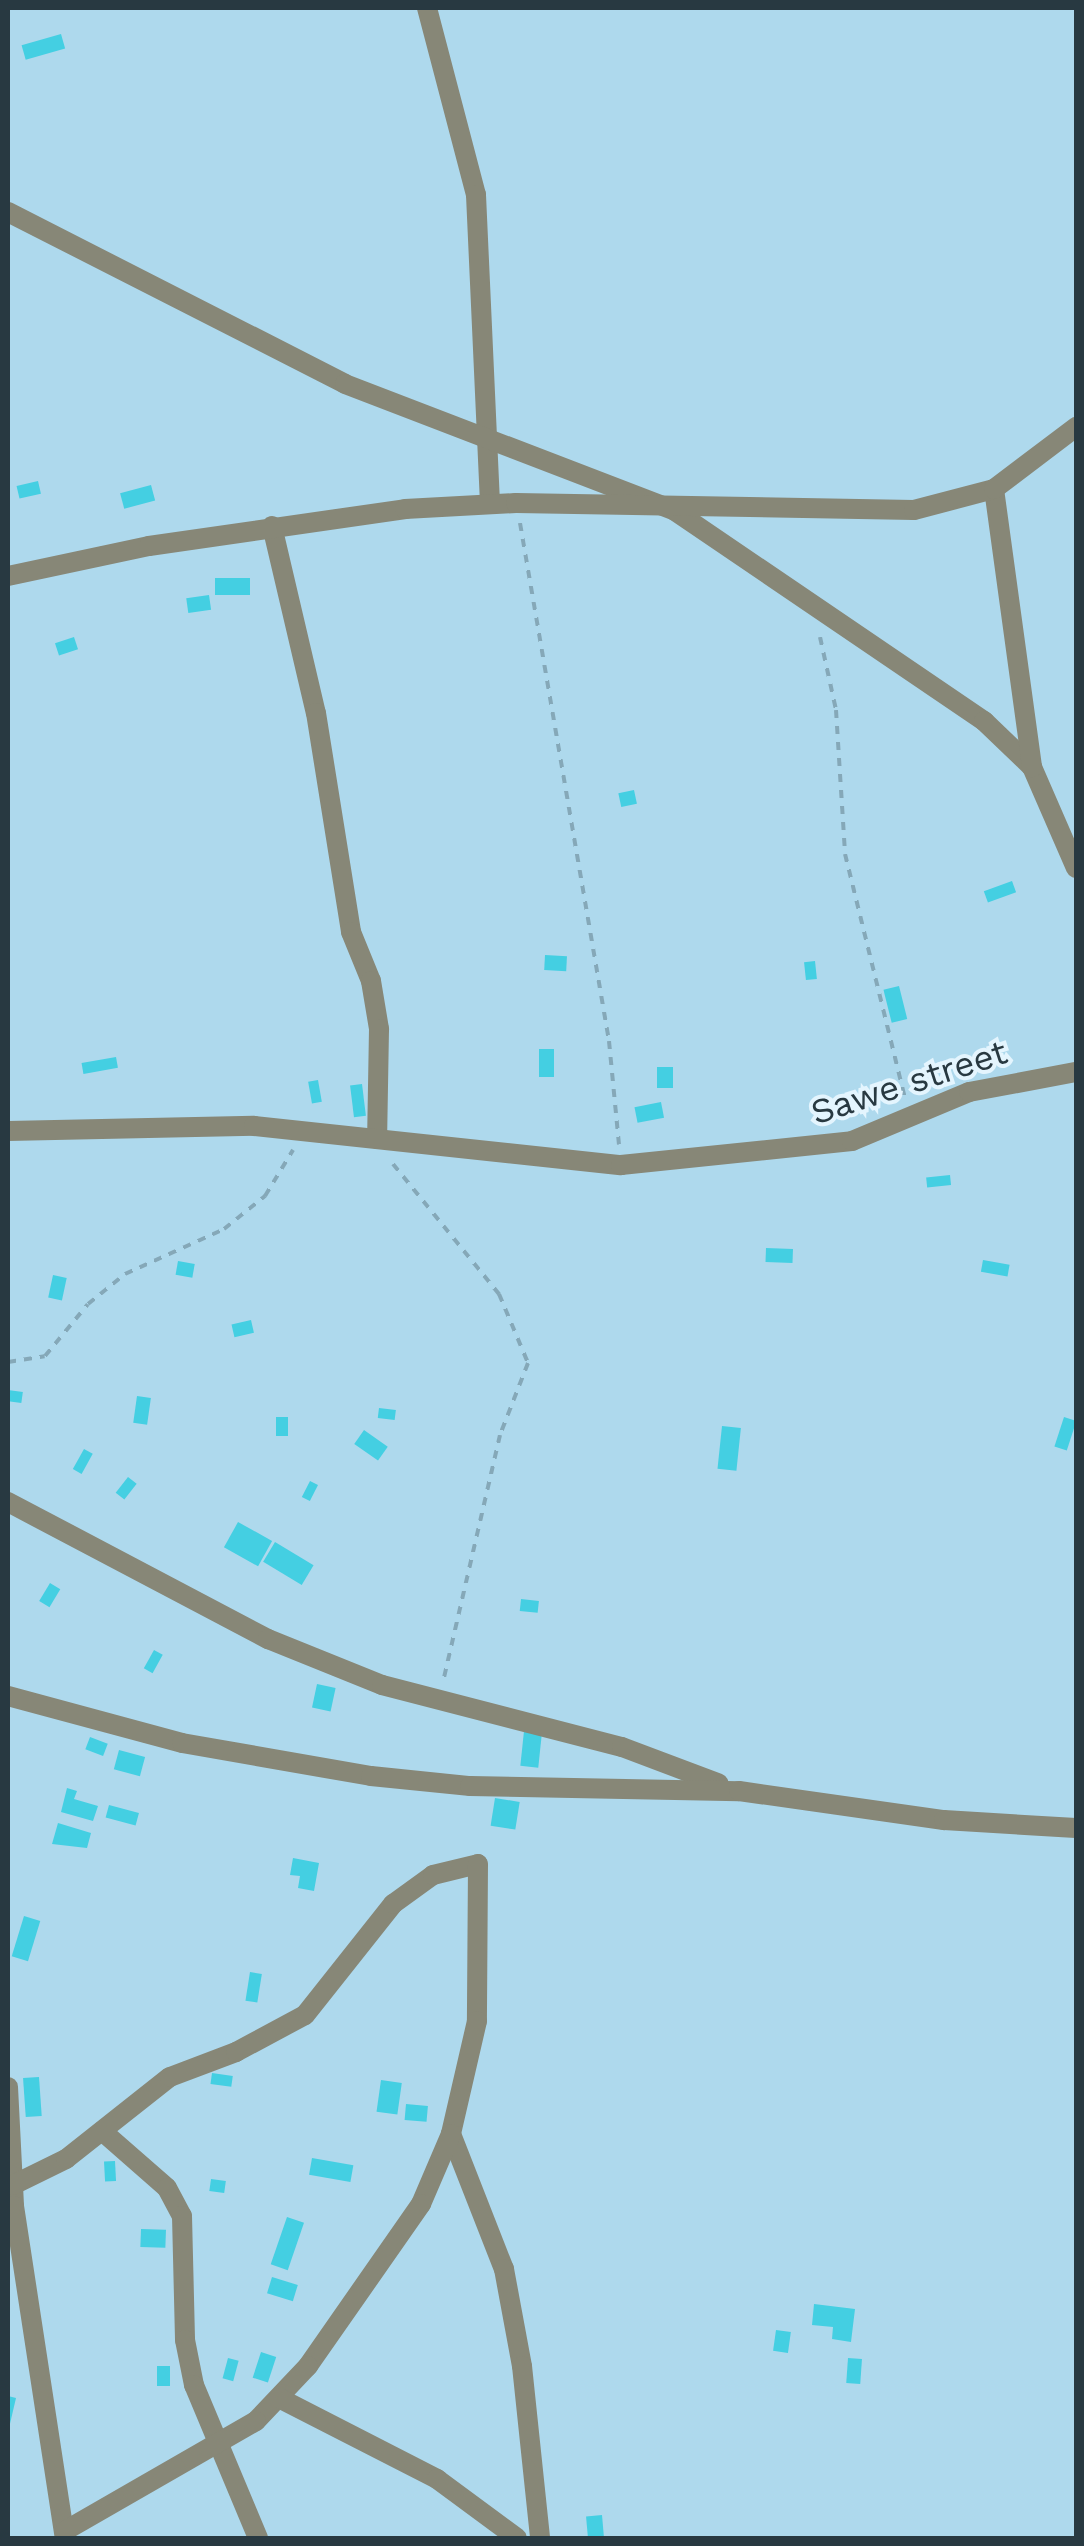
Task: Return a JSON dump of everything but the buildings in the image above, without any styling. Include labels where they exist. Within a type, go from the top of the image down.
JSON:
[{"type":"street","points":[[427,8],[476,195],[490,504]]},
{"type":"street","points":[[8,212],[258,344],[488,440],[675,510],[984,722],[1032,767]]},
{"type":"street","points":[[8,576],[272,526],[490,504],[675,510],[914,510],[994,489],[1076,427]]},
{"type":"street","points":[[994,489],[1032,767],[1076,868]]},
{"type":"street","points":[[272,526],[316,714],[351,932],[371,980],[379,1029],[376,1139]]},
{"type":"street","name":"Sawe street","points":[[8,1131],[185,1126],[309,1130],[621,1165],[762,1155],[852,1141],[910,1122],[970,1092],[1076,1072]]},
{"type":"street","points":[[8,1502],[268,1639],[382,1685],[622,1747],[739,1790]]},
{"type":"street","points":[[8,1696],[182,1743],[371,1776],[470,1786],[739,1790],[944,1820],[1076,1828]]},
{"type":"street","points":[[8,2086],[13,2185],[65,2535],[216,2450],[279,2398],[377,2272],[433,2183],[451,2134],[480,1986],[478,1864],[433,1875],[393,1904],[305,2015],[236,2052],[170,2076],[66,2159],[13,2185]]},
{"type":"street","points":[[102,2130],[167,2188],[182,2216],[185,2340],[216,2450],[258,2538]]},
{"type":"street","points":[[451,2134],[504,2270],[522,2366],[540,2538]]},
{"type":"street","points":[[279,2398],[437,2478],[516,2538]]},
{"type":"path","points":[[516,503],[610,1041],[621,1165]]},
{"type":"path","points":[[813,602],[836,710],[845,854],[910,1122]]},
{"type":"path","points":[[8,1362],[45,1356],[88,1304],[125,1274],[224,1229],[265,1196],[309,1130]]},
{"type":"path","points":[[376,1139],[425,1209],[500,1294],[528,1363],[500,1435],[439,1699]]}]
